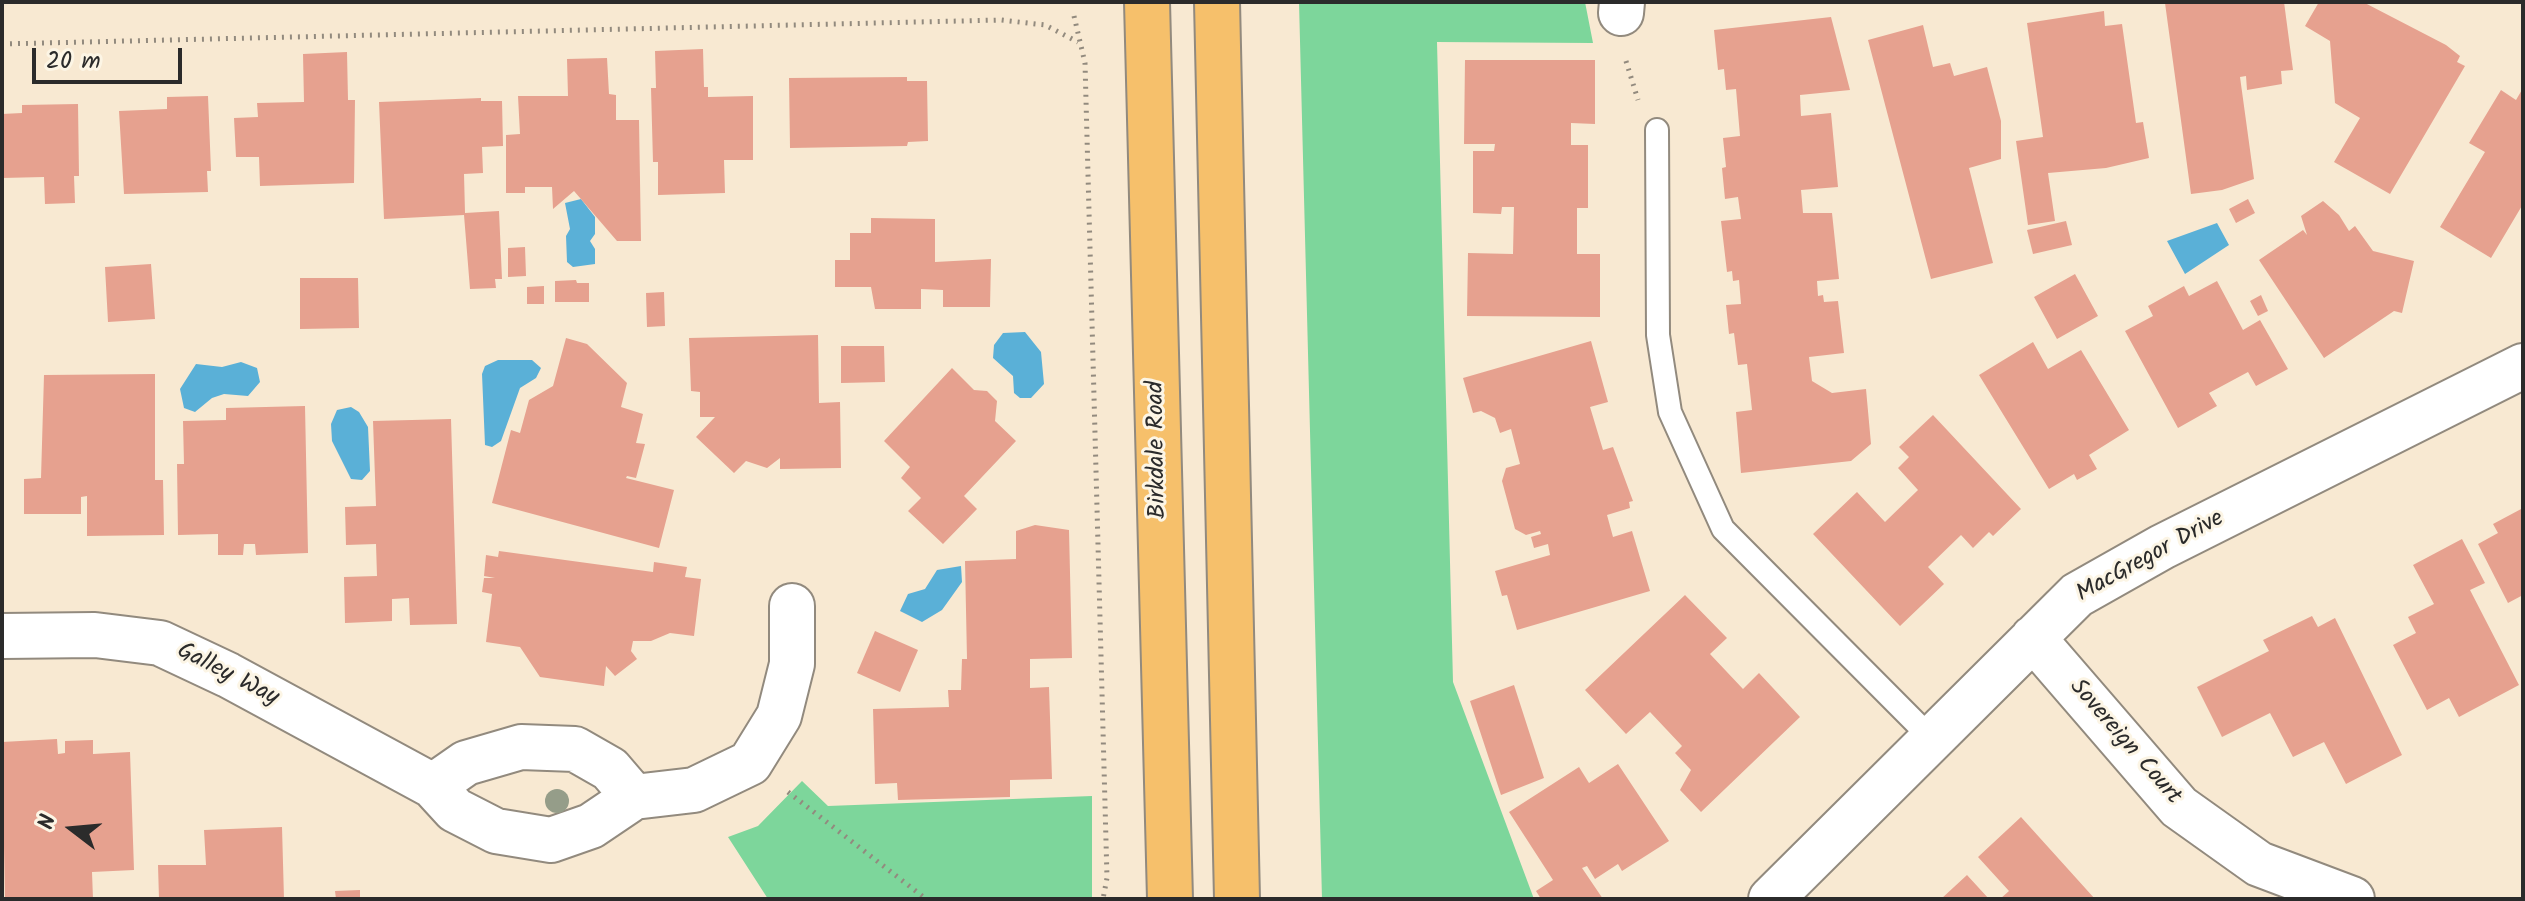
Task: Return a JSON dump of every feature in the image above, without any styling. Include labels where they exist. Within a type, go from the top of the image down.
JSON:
[{"type":"main road","name":"Birkdale Road","points":[[1147,2],[1170,899]]},
{"type":"main road","points":[[1217,2],[1237,899]]},
{"type":"street","name":"MacGregor Drive","points":[[1771,899],[2077,595],[2162,547],[2523,366]]},
{"type":"street","points":[[750,763],[779,716],[792,664],[792,606]]},
{"type":"street","name":"Galley Way","points":[[2,636],[95,635],[160,643],[228,675],[433,786],[455,810],[496,831],[551,840],[591,826],[634,797],[694,790],[750,763]]},
{"type":"street","name":"Sovereign Court","points":[[2033,638],[2179,807],[2259,864],[2352,899]]},
{"type":"street","points":[[433,786],[466,763],[521,747],[575,749],[610,769],[634,797]]},
{"type":"lane","points":[[1657,130],[1658,335],[1670,412],[1723,529],[1931,738]]},
{"type":"path","points":[[1622,7],[1613,43],[1628,64],[1637,99],[1657,130]]},
{"type":"path","points":[[1074,16],[1085,63],[1107,878],[1103,899]]},
{"type":"path","points":[[2,44],[1001,20],[1045,25],[1078,42]]},
{"type":"path","points":[[750,763],[926,899]]},
{"type":"green space","points":[[1299,2],[1585,2],[1593,43],[1437,42],[1453,682],[1534,899],[1322,899]]},
{"type":"green space","points":[[802,781],[828,806],[1092,796],[1092,899],[768,899],[728,837],[758,826]]},
{"type":"water","points":[[581,199],[595,217],[595,234],[590,241],[595,249],[595,264],[573,267],[567,262],[566,236],[570,229],[565,203]]},
{"type":"water","points":[[2217,223],[2229,245],[2185,274],[2167,241]]},
{"type":"water","points":[[1025,332],[1041,352],[1044,384],[1031,398],[1020,398],[1014,393],[1013,376],[993,358],[994,345],[1003,333]]},
{"type":"water","points":[[498,360],[532,360],[541,368],[536,378],[520,388],[501,441],[492,447],[485,445],[482,374],[485,366]]},
{"type":"water","points":[[241,362],[257,368],[260,382],[248,396],[224,394],[212,398],[195,412],[184,408],[180,389],[196,364],[222,367]]},
{"type":"water","points":[[351,407],[359,412],[368,427],[370,471],[362,480],[351,479],[332,441],[331,424],[337,410]]},
{"type":"water","points":[[961,566],[962,582],[942,610],[922,622],[900,611],[908,594],[925,589],[937,570]]},
{"type":"building","points":[[2284,2],[2293,70],[2281,71],[2282,84],[2247,90],[2246,76],[2240,77],[2254,179],[2222,190],[2191,194],[2165,3]]},
{"type":"building","points":[[2319,2],[2363,2],[2446,45],[2460,56],[2457,62],[2465,66],[2390,194],[2334,162],[2360,118],[2335,103],[2330,41],[2305,26]]},
{"type":"building","points":[[2104,11],[2105,26],[2122,24],[2136,123],[2143,122],[2149,158],[2106,168],[2048,173],[2055,221],[2028,225],[2016,141],[2043,137],[2027,23]]},
{"type":"building","points":[[1831,17],[1850,90],[1800,95],[1801,116],[1831,113],[1838,187],[1801,190],[1803,213],[1832,213],[1839,279],[1817,281],[1818,296],[1823,295],[1824,302],[1838,301],[1844,353],[1809,357],[1812,381],[1832,393],[1866,389],[1871,444],[1851,461],[1741,473],[1736,412],[1752,410],[1747,364],[1738,365],[1734,333],[1729,334],[1726,305],[1741,304],[1739,280],[1733,281],[1732,271],[1727,272],[1721,221],[1741,219],[1738,197],[1725,199],[1722,168],[1726,167],[1723,138],[1740,136],[1736,89],[1726,90],[1724,69],[1718,70],[1714,30]]},
{"type":"building","points":[[1923,25],[1933,67],[1950,63],[1954,76],[1987,67],[2001,121],[2001,159],[1969,168],[1993,263],[1931,279],[1868,40]]},
{"type":"building","points":[[703,49],[704,87],[708,87],[708,97],[753,96],[753,160],[724,160],[725,193],[658,195],[658,162],[653,162],[651,88],[656,88],[655,51]]},
{"type":"building","points":[[347,52],[348,100],[355,100],[354,183],[260,186],[259,157],[236,157],[234,118],[258,117],[257,103],[304,102],[303,54]]},
{"type":"building","points":[[607,58],[609,94],[616,95],[616,120],[639,120],[641,241],[617,241],[574,191],[553,209],[552,187],[525,187],[525,193],[506,193],[506,135],[520,134],[518,96],[568,96],[567,59]]},
{"type":"building","points":[[1465,60],[1595,60],[1595,124],[1571,123],[1571,145],[1588,145],[1588,208],[1577,208],[1577,254],[1600,254],[1600,317],[1467,316],[1468,253],[1513,254],[1514,207],[1502,207],[1501,214],[1473,213],[1473,151],[1494,151],[1495,144],[1464,144]]},
{"type":"building","points":[[907,77],[907,81],[927,81],[928,141],[908,142],[907,146],[790,148],[789,78]]},
{"type":"building","points":[[2523,88],[2523,204],[2491,258],[2440,227],[2485,152],[2469,143],[2501,90],[2516,100]]},
{"type":"building","points":[[208,96],[211,171],[207,171],[208,192],[124,194],[119,111],[167,109],[167,97]]},
{"type":"building","points":[[481,98],[481,101],[502,101],[503,146],[482,147],[483,173],[464,174],[465,213],[499,211],[502,279],[495,279],[496,288],[470,289],[464,215],[384,219],[379,102]]},
{"type":"building","points":[[78,104],[79,176],[74,176],[75,203],[45,204],[44,177],[2,178],[2,114],[22,113],[22,105]]},
{"type":"building","points":[[2248,199],[2255,213],[2236,223],[2229,209]]},
{"type":"building","points":[[2323,201],[2339,215],[2349,231],[2355,226],[2373,251],[2414,261],[2402,313],[2394,311],[2324,358],[2259,260],[2303,230],[2307,235],[2301,216]]},
{"type":"building","points":[[871,218],[935,219],[935,262],[991,259],[990,307],[943,307],[943,290],[921,289],[921,309],[875,309],[871,287],[835,287],[835,260],[850,260],[850,233],[871,233]]},
{"type":"building","points":[[2066,221],[2072,245],[2033,254],[2027,230]]},
{"type":"building","points":[[525,247],[526,276],[508,277],[508,248]]},
{"type":"building","points":[[151,264],[155,319],[108,322],[105,267]]},
{"type":"building","points":[[2075,274],[2098,316],[2057,339],[2034,297]]},
{"type":"building","points":[[300,278],[358,278],[359,328],[300,329]]},
{"type":"building","points":[[576,280],[577,283],[589,283],[589,302],[555,302],[555,281]]},
{"type":"building","points":[[2217,281],[2243,330],[2260,320],[2288,369],[2256,386],[2248,372],[2209,393],[2217,406],[2178,428],[2125,331],[2153,316],[2148,306],[2184,286],[2189,296]]},
{"type":"building","points":[[544,286],[544,304],[527,304],[527,287]]},
{"type":"building","points":[[664,292],[665,326],[647,327],[646,293]]},
{"type":"building","points":[[2261,295],[2268,311],[2258,316],[2250,301]]},
{"type":"building","points":[[818,335],[819,403],[840,402],[841,468],[780,469],[780,458],[767,468],[746,461],[734,473],[696,437],[715,417],[700,417],[700,392],[691,391],[689,338]]},
{"type":"building","points":[[566,338],[587,344],[627,383],[621,407],[643,414],[636,443],[645,444],[636,478],[626,478],[674,490],[659,548],[492,503],[511,430],[520,433],[529,400],[553,386]]},
{"type":"building","points":[[1591,341],[1608,402],[1590,407],[1603,450],[1613,447],[1633,501],[1629,502],[1630,508],[1607,515],[1613,537],[1632,531],[1650,591],[1517,630],[1507,595],[1502,596],[1495,571],[1550,555],[1548,544],[1534,548],[1531,537],[1541,534],[1540,531],[1526,535],[1515,529],[1502,481],[1506,468],[1520,464],[1511,429],[1500,433],[1495,418],[1481,411],[1473,413],[1463,378]]},
{"type":"building","points":[[2033,342],[2048,369],[2081,350],[2129,430],[2089,455],[2097,469],[2077,480],[2074,474],[2049,489],[1979,375]]},
{"type":"building","points":[[841,346],[884,346],[885,382],[841,383]]},
{"type":"building","points":[[952,368],[974,390],[987,391],[997,401],[995,421],[1016,441],[964,496],[977,509],[943,544],[908,511],[921,498],[901,478],[910,467],[884,441]]},
{"type":"building","points":[[155,374],[155,480],[163,480],[164,535],[87,536],[87,496],[81,497],[81,514],[24,514],[24,479],[41,478],[44,375]]},
{"type":"building","points":[[305,406],[308,553],[256,555],[255,544],[244,544],[243,555],[218,555],[218,534],[178,535],[177,464],[184,464],[183,421],[226,420],[226,408]]},
{"type":"building","points":[[1933,415],[2021,509],[1993,536],[1989,532],[1973,548],[1961,535],[1928,567],[1944,584],[1900,626],[1813,534],[1857,492],[1885,522],[1918,490],[1898,468],[1909,457],[1899,447]]},
{"type":"building","points":[[451,419],[457,624],[410,625],[409,598],[392,599],[392,621],[345,623],[344,577],[377,576],[376,544],[346,545],[345,507],[376,506],[373,421]]},
{"type":"building","points":[[2523,508],[2523,595],[2508,603],[2478,544],[2498,533],[2493,524]]},
{"type":"building","points":[[1035,525],[1069,530],[1072,658],[1030,659],[1030,688],[1049,687],[1052,779],[1010,780],[1010,797],[898,800],[897,783],[875,784],[873,709],[949,707],[948,690],[961,690],[962,659],[967,659],[965,561],[1016,559],[1016,531]]},
{"type":"building","points":[[2462,539],[2485,583],[2470,590],[2519,685],[2459,717],[2449,698],[2427,710],[2393,645],[2416,633],[2408,617],[2434,604],[2413,565]]},
{"type":"building","points":[[499,551],[653,572],[654,562],[687,567],[685,577],[701,579],[694,636],[670,633],[651,641],[633,641],[631,651],[637,659],[615,676],[606,666],[604,686],[540,677],[520,647],[486,642],[492,594],[482,592],[484,578],[495,578],[484,576],[486,555],[498,557]]},
{"type":"building","points":[[1685,595],[1727,638],[1710,654],[1743,689],[1759,673],[1800,717],[1701,812],[1680,790],[1691,770],[1675,753],[1682,746],[1650,712],[1626,734],[1585,690]]},
{"type":"building","points":[[2312,616],[2318,627],[2335,618],[2402,755],[2346,784],[2324,742],[2293,757],[2270,713],[2222,737],[2197,687],[2269,651],[2263,640]]},
{"type":"building","points":[[875,631],[918,650],[900,692],[857,673]]},
{"type":"building","points":[[1514,685],[1544,778],[1501,795],[1470,701]]},
{"type":"building","points":[[57,739],[58,754],[65,753],[65,741],[93,740],[93,754],[130,752],[134,870],[92,872],[93,899],[5,899],[2,742]]},
{"type":"building","points":[[1618,764],[1669,841],[1622,871],[1618,864],[1595,879],[1587,866],[1582,868],[1603,899],[1541,899],[1536,891],[1553,880],[1509,812],[1579,767],[1589,783]]},
{"type":"building","points":[[2021,817],[2095,899],[2000,899],[2009,891],[1978,857]]},
{"type":"building","points":[[282,827],[284,899],[159,899],[158,865],[206,865],[204,830]]},
{"type":"building","points":[[1967,875],[1989,899],[1941,899]]},
{"type":"building","points":[[360,890],[360,899],[336,899],[335,891]]}]
